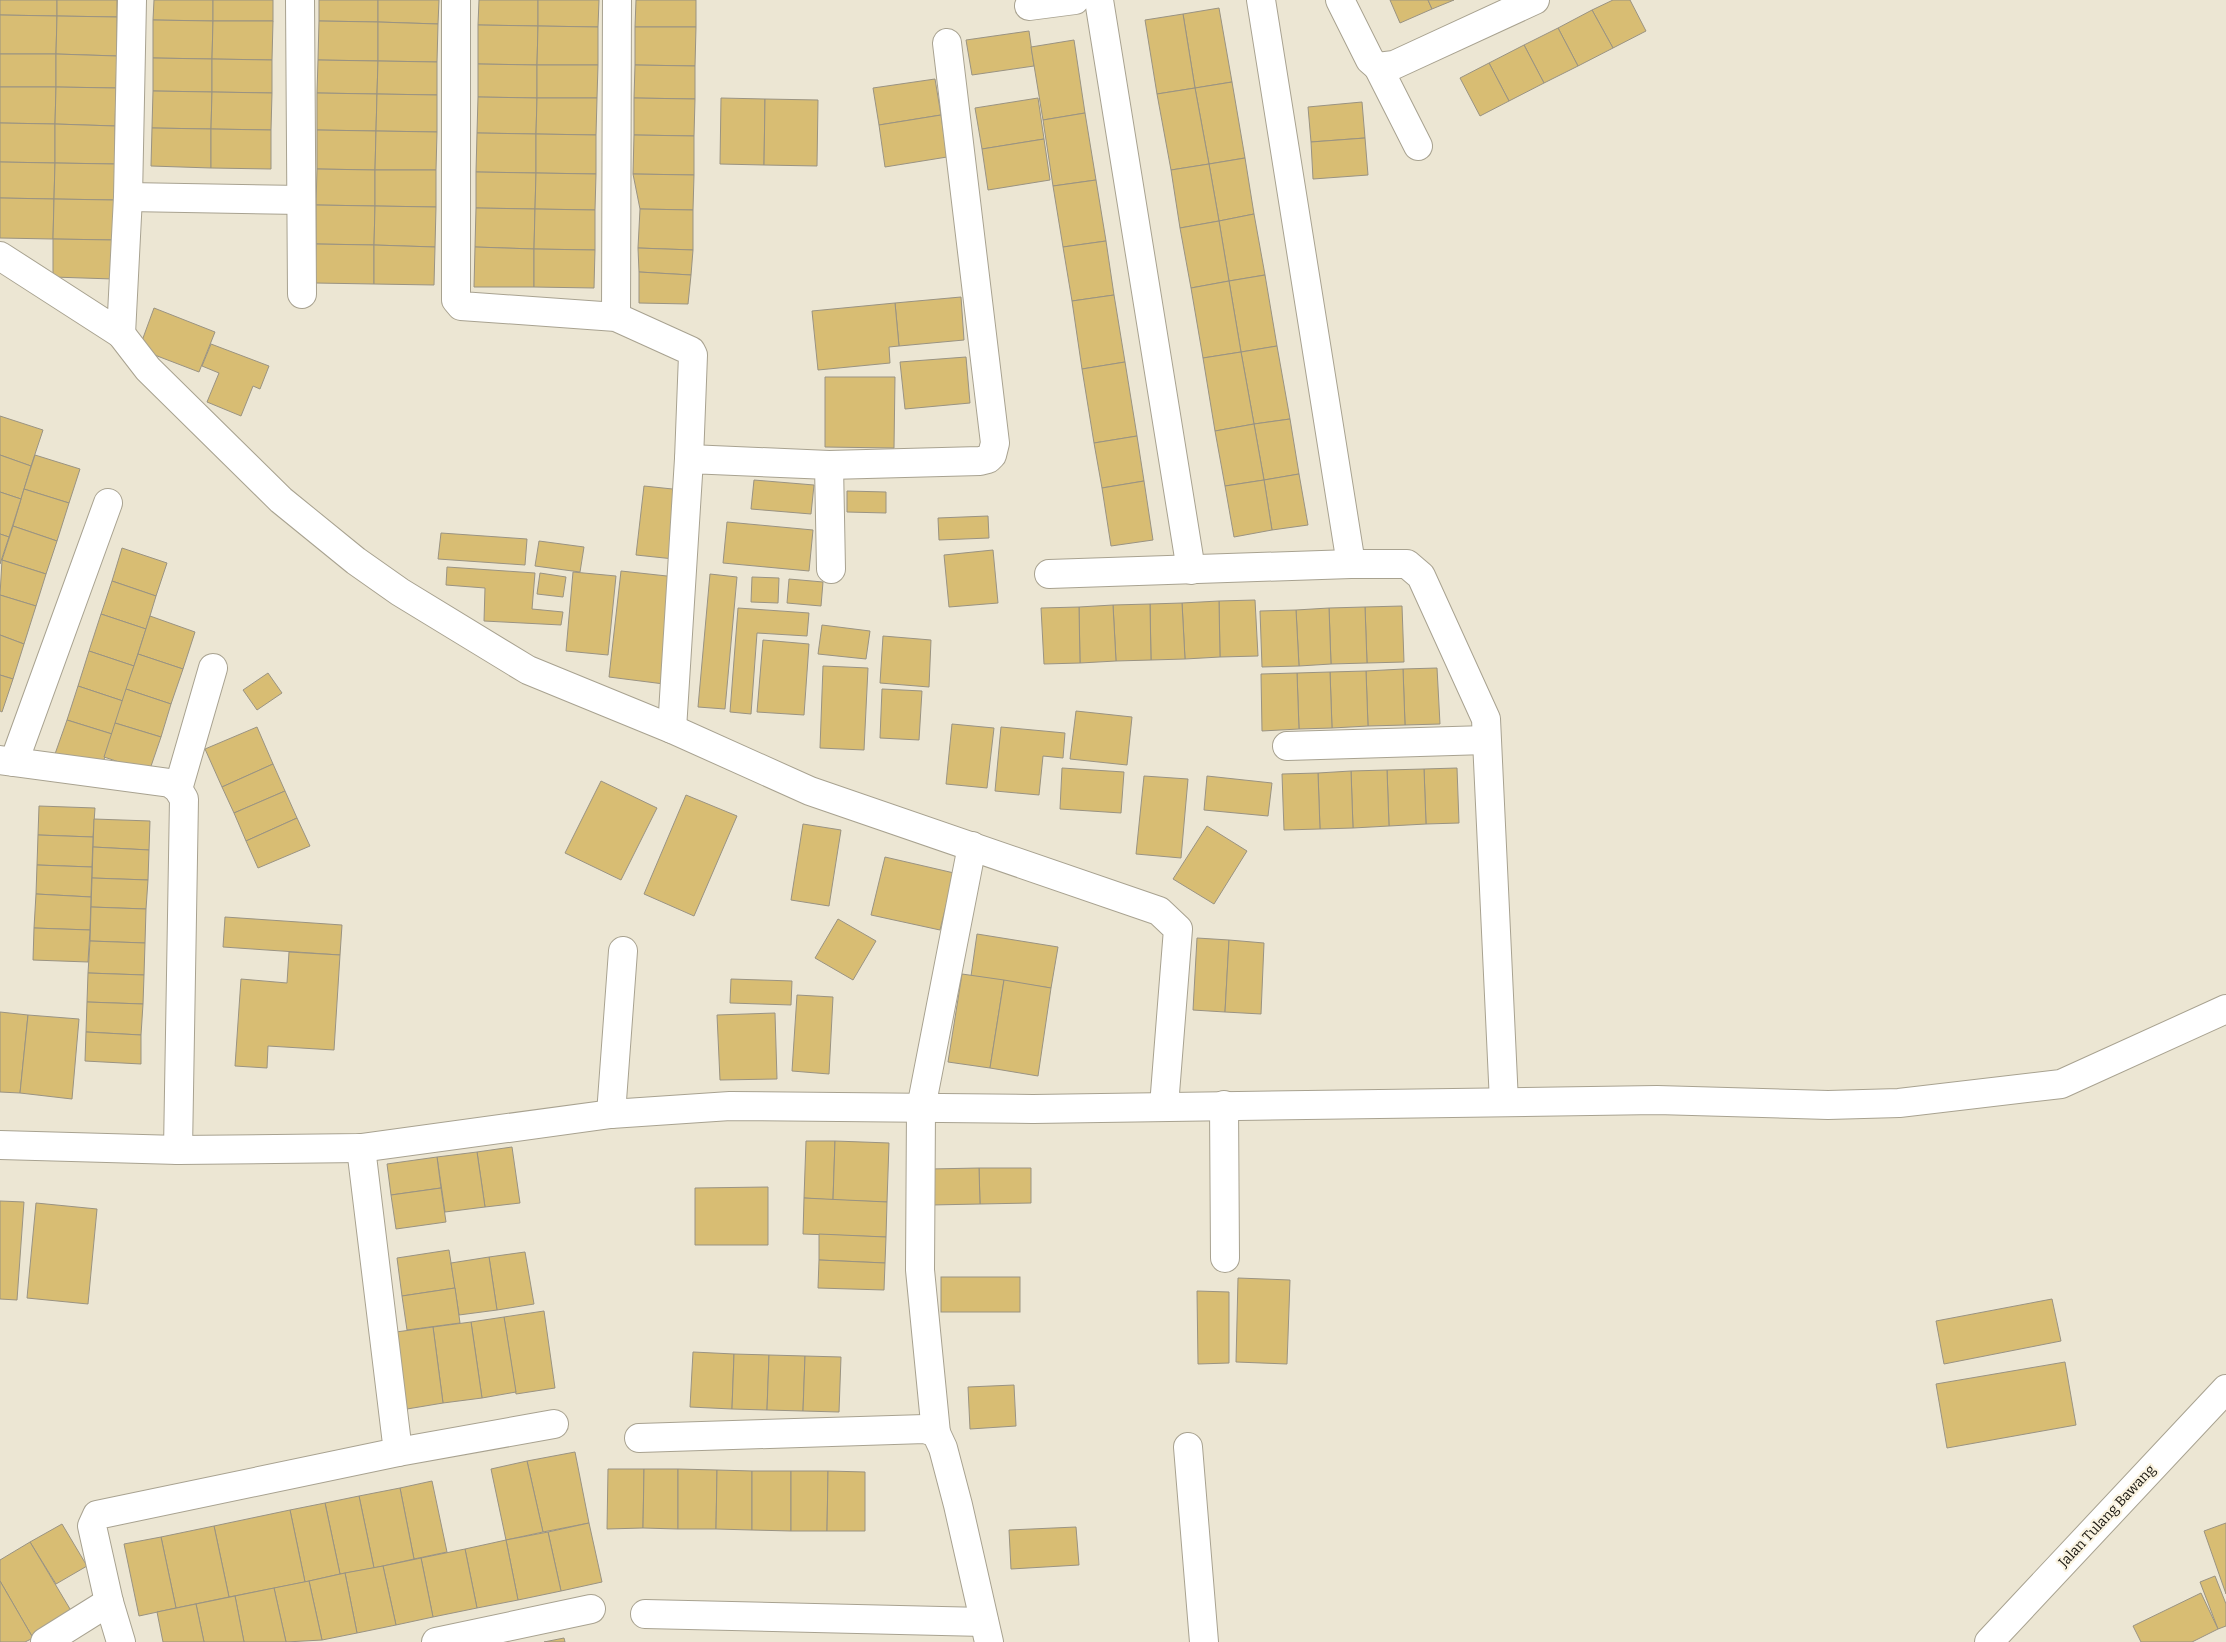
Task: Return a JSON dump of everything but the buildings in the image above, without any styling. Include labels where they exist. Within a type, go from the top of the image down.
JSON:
[{"type":"street","points":[[121,334],[128,197],[132,0]]},
{"type":"street","points":[[300,0],[302,294]]},
{"type":"street","points":[[456,0],[456,300],[461,306],[616,317],[692,353],[689,459],[672,729]]},
{"type":"street","points":[[616,317],[618,0]]},
{"type":"street","points":[[1029,6],[1075,0]]},
{"type":"street","points":[[1099,0],[1191,570]]},
{"type":"street","points":[[1261,0],[1351,564]]},
{"type":"street","points":[[1340,0],[1370,60],[1378,67],[1418,146]]},
{"type":"street","points":[[1378,67],[1394,65],[1535,0]]},
{"type":"street","points":[[689,459],[829,465],[980,461],[988,459],[995,443],[947,43]]},
{"type":"street","points":[[128,197],[301,200]]},
{"type":"street","points":[[0,256],[121,334],[148,369],[281,500],[356,561],[392,587],[528,670],[672,729],[810,791],[1159,911],[1178,929],[1164,1106]]},
{"type":"street","points":[[829,465],[831,569]]},
{"type":"street","points":[[108,503],[7,761],[170,783],[178,789],[184,799],[178,1150]]},
{"type":"street","points":[[1049,574],[1351,564],[1407,564],[1421,576],[1486,719],[1504,1102]]},
{"type":"street","points":[[178,789],[212,668]]},
{"type":"street","points":[[1287,746],[1486,740]]},
{"type":"street","points":[[645,1614],[986,1632],[958,1505],[943,1448],[936,1433],[920,1270],[922,1108],[972,846]]},
{"type":"street","points":[[611,1114],[623,950]]},
{"type":"street","points":[[0,1145],[178,1150],[361,1148],[611,1114],[730,1106],[1033,1109],[1657,1100],[1828,1105],[1899,1103],[2061,1084],[2226,1009]]},
{"type":"street","points":[[1224,1105],[1225,1258]]},
{"type":"street","points":[[361,1148],[398,1452]]},
{"type":"street","name":"Jalan Tulang Bawang","points":[[1989,1642],[2226,1390]]},
{"type":"street","points":[[121,1642],[109,1602],[92,1526],[97,1515],[398,1452],[554,1424]]},
{"type":"street","points":[[639,1438],[925,1429],[936,1433]]},
{"type":"street","points":[[1188,1447],[1204,1642]]},
{"type":"street","points":[[45,1642],[109,1602]]},
{"type":"street","points":[[436,1642],[591,1609]]}]
